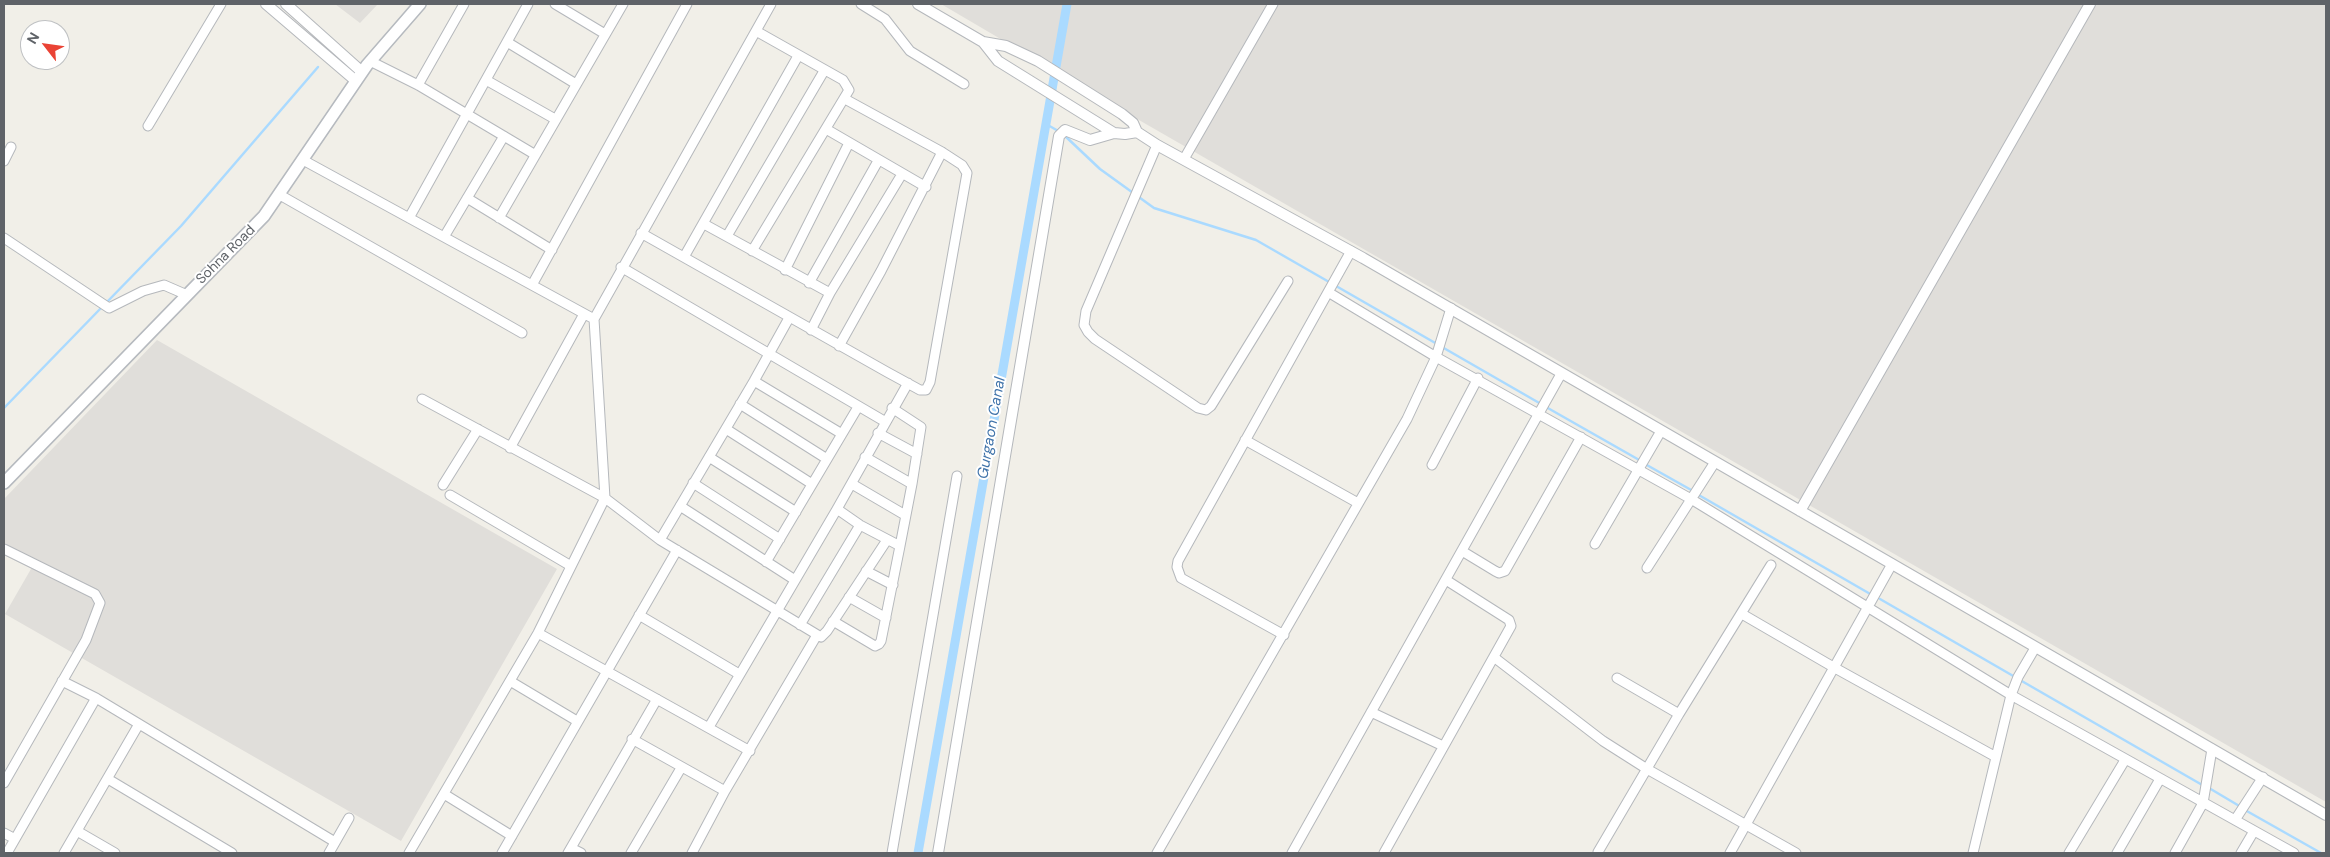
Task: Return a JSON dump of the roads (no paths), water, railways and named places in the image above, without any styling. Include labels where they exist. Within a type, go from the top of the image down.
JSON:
[{"type":"main road","name":"Sohna Road","points":[[4,483],[264,216],[370,61],[420,4]]},
{"type":"street","points":[[148,126],[221,4]]},
{"type":"street","points":[[266,4],[334,63],[359,76]]},
{"type":"street","points":[[286,4],[342,54],[359,76]]},
{"type":"street","points":[[418,85],[464,4]]},
{"type":"street","points":[[410,218],[528,4]]},
{"type":"street","points":[[555,4],[605,34]]},
{"type":"street","points":[[499,218],[534,154],[623,4]]},
{"type":"street","points":[[532,286],[688,4]]},
{"type":"street","points":[[414,852],[444,794],[538,633],[605,498],[594,319],[621,267],[771,4]]},
{"type":"street","points":[[861,4],[885,19],[910,51],[964,84]]},
{"type":"street","points":[[918,4],[983,42],[1006,46],[1038,61],[1129,119],[1137,132],[1157,145],[1184,158],[1451,308],[1561,374],[2326,815]]},
{"type":"street","points":[[1184,158],[1273,4]]},
{"type":"street","points":[[1800,511],[2090,4]]},
{"type":"street","points":[[752,251],[849,90],[846,83],[756,31]]},
{"type":"street","points":[[507,42],[576,84]]},
{"type":"street","points":[[983,42],[998,61],[1114,133]]},
{"type":"street","points":[[334,63],[342,54]]},
{"type":"street","points":[[684,257],[798,56]]},
{"type":"street","points":[[370,61],[418,85],[534,154]]},
{"type":"street","points":[[727,236],[824,71]]},
{"type":"street","points":[[486,80],[555,119]]},
{"type":"street","points":[[641,233],[839,346],[924,391],[930,382],[967,178],[965,168],[942,152],[845,99]]},
{"type":"street","points":[[826,129],[878,161],[926,187]]},
{"type":"street","points":[[938,853],[1061,133],[1069,131],[1090,140],[1114,133],[1137,132]]},
{"type":"street","points":[[444,237],[504,136]]},
{"type":"street","points":[[785,270],[849,144]]},
{"type":"street","points":[[1157,145],[1086,311],[1084,325],[1095,339],[1198,408],[1206,410],[1212,406],[1288,281]]},
{"type":"street","points":[[4,161],[11,148]]},
{"type":"street","points":[[839,346],[926,187],[942,152]]},
{"type":"street","points":[[303,160],[594,319]]},
{"type":"street","points":[[810,283],[878,161]]},
{"type":"street","points":[[811,330],[830,293],[902,174]]},
{"type":"street","points":[[280,195],[522,333]]},
{"type":"street","points":[[467,198],[552,250]]},
{"type":"street","points":[[704,224],[830,293]]},
{"type":"street","points":[[4,238],[109,308],[143,291],[164,285],[187,295]]},
{"type":"street","points":[[1284,635],[1181,578],[1177,568],[1178,561],[1351,251]]},
{"type":"street","points":[[621,267],[884,421]]},
{"type":"street","points":[[1329,289],[1478,378],[1542,408],[1581,437],[1641,465],[1694,495],[1866,607],[2011,695],[2294,853]]},
{"type":"street","points":[[1157,853],[1407,419],[1438,353],[1451,308]]},
{"type":"street","points":[[510,448],[584,314]]},
{"type":"street","points":[[660,540],[789,318]]},
{"type":"street","points":[[1292,853],[1561,374]]},
{"type":"street","points":[[1432,465],[1478,378]]},
{"type":"street","points":[[754,381],[842,434]]},
{"type":"street","points":[[708,727],[776,609],[837,510],[884,421],[908,383]]},
{"type":"street","points":[[422,399],[605,498],[660,540],[817,635],[824,636],[886,540]]},
{"type":"street","points":[[740,404],[827,459]]},
{"type":"street","points":[[766,562],[858,407]]},
{"type":"street","points":[[833,622],[875,646],[881,641],[912,484],[921,427],[892,408]]},
{"type":"street","points":[[443,485],[478,429]]},
{"type":"street","points":[[726,429],[812,484]]},
{"type":"street","points":[[1595,544],[1661,431]]},
{"type":"street","points":[[878,433],[917,454]]},
{"type":"street","points":[[1462,551],[1495,571],[1505,571],[1581,437]]},
{"type":"street","points":[[1245,440],[1358,503]]},
{"type":"street","points":[[709,457],[796,512]]},
{"type":"street","points":[[866,457],[912,484]]},
{"type":"street","points":[[1647,568],[1715,462]]},
{"type":"street","points":[[892,853],[956,476]]},
{"type":"street","points":[[693,483],[780,539]]},
{"type":"street","points":[[852,484],[905,515]]},
{"type":"street","points":[[450,495],[571,566]]},
{"type":"street","points":[[680,506],[795,580]]},
{"type":"street","points":[[837,510],[886,540],[900,546]]},
{"type":"street","points":[[800,625],[860,525]]},
{"type":"street","points":[[4,549],[95,594],[100,603],[86,640],[4,784]]},
{"type":"street","points":[[502,853],[677,550]]},
{"type":"street","points":[[1730,853],[1835,668],[1866,607],[1892,564]]},
{"type":"street","points":[[1598,852],[1679,714],[1771,565]]},
{"type":"street","points":[[866,571],[893,585]]},
{"type":"street","points":[[1384,853],[1443,746],[1510,631],[1511,624],[1446,580]]},
{"type":"street","points":[[849,597],[886,618]]},
{"type":"street","points":[[1742,614],[1996,757]]},
{"type":"street","points":[[639,615],[740,674]]},
{"type":"street","points":[[538,633],[750,751]]},
{"type":"street","points":[[692,853],[725,791],[817,635]]},
{"type":"street","points":[[1973,853],[2011,695],[2035,648]]},
{"type":"street","points":[[1496,658],[1603,741],[1647,769],[1796,853]]},
{"type":"street","points":[[1617,678],[1679,714]]},
{"type":"street","points":[[62,681],[96,698],[336,842]]},
{"type":"street","points":[[510,681],[577,721]]},
{"type":"street","points":[[7,853],[96,698]]},
{"type":"street","points":[[580,853],[569,851],[632,739],[657,699]]},
{"type":"street","points":[[1371,712],[1443,746]]},
{"type":"street","points":[[64,853],[139,724]]},
{"type":"street","points":[[632,739],[725,791]]},
{"type":"street","points":[[2175,853],[2203,803],[2212,748]]},
{"type":"street","points":[[2069,853],[2125,760]]},
{"type":"street","points":[[631,853],[681,768]]},
{"type":"street","points":[[2236,820],[2262,777]]},
{"type":"street","points":[[108,779],[232,853]]},
{"type":"street","points":[[2117,853],[2160,779]]},
{"type":"street","points":[[444,794],[512,836]]},
{"type":"street","points":[[329,853],[349,818]]},
{"type":"street","points":[[2241,853],[2254,830]]},
{"type":"street","points":[[77,831],[115,853]]},
{"type":"street","points":[[4,833],[15,839]]},
{"type":"waterway","name":"Gurgaon Canal","points":[[918,853],[1067,4]]},
{"type":"waterway","points":[[106,303],[181,226],[318,67]]},
{"type":"waterway","points":[[1046,124],[1060,132]]},
{"type":"waterway","points":[[1064,135],[1100,169],[1154,208],[1256,240],[1437,344]]},
{"type":"waterway","points":[[4,408],[102,307]]},
{"type":"waterway","points":[[1442,347],[1541,404]]},
{"type":"waterway","points":[[1546,407],[1641,461]]},
{"type":"waterway","points":[[1645,464],[1693,491]]},
{"type":"waterway","points":[[1697,494],[1872,595]]},
{"type":"waterway","points":[[1880,599],[2015,677]]},
{"type":"waterway","points":[[2020,680],[2204,786]]},
{"type":"waterway","points":[[2209,788],[2241,807]]},
{"type":"waterway","points":[[2245,810],[2321,853]]}]
